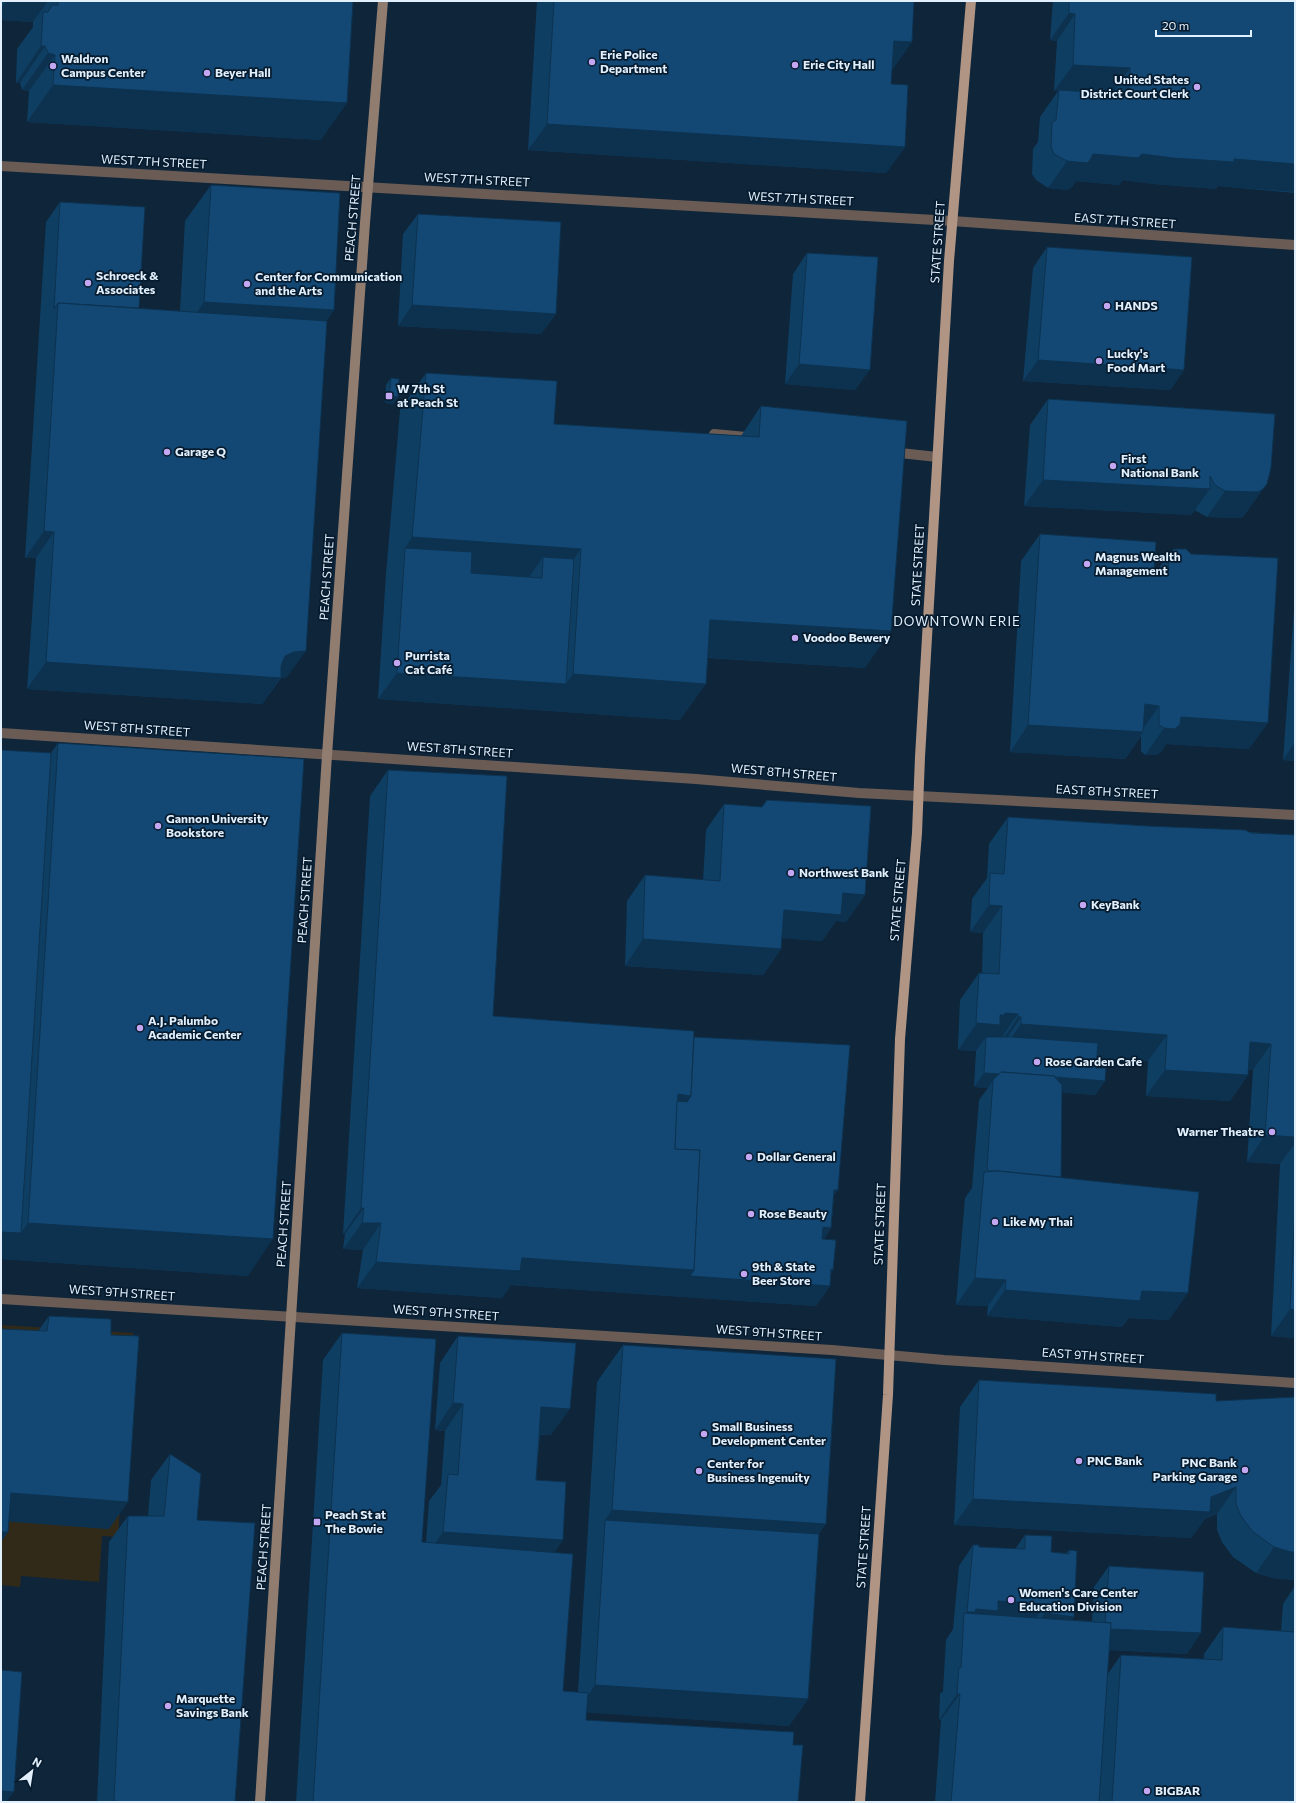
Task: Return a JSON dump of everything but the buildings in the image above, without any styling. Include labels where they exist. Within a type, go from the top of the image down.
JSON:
[{"type":"main road","name":"PEACH STREET","points":[[260,1802],[327,755],[383,1]]},
{"type":"main road","name":"STATE STREET","points":[[860,1802],[887,1403],[900,1039],[917,834],[937,456],[952,221],[971,1]]},
{"type":"street","name":"WEST 7TH STREET","points":[[1,166],[952,221]]},
{"type":"street","name":"EAST 7TH STREET","points":[[952,221],[1295,245]]},
{"type":"street","points":[[714,434],[752,438]]},
{"type":"street","points":[[883,451],[937,456]]},
{"type":"street","name":"WEST 8TH STREET","points":[[1,733],[696,779],[859,793],[918,795]]},
{"type":"street","name":"EAST 8TH STREET","points":[[918,795],[1295,815]]},
{"type":"street","name":"WEST 9TH STREET","points":[[1,1298],[825,1349],[889,1355]]},
{"type":"street","name":"EAST 9TH STREET","points":[[889,1355],[1295,1383]]},
{"type":"shaded area","points":[[1,1325],[133,1333],[118,1537],[102,1536],[99,1582],[21,1576],[20,1587],[1,1585]]},
{"type":"place","name":"Erie Police Department","points":[[592,62]]},
{"type":"place","name":"Erie City Hall","points":[[795,65]]},
{"type":"place","name":"Waldron Campus Center","points":[[53,66]]},
{"type":"place","name":"Beyer Hall","points":[[207,73]]},
{"type":"place","name":"United States District Court Clerk","points":[[1197,87]]},
{"type":"place","name":"Schroeck & Associates","points":[[88,283]]},
{"type":"place","name":"Center for Communication and the Arts","points":[[247,284]]},
{"type":"place","name":"HANDS","points":[[1107,306]]},
{"type":"place","name":"Lucky's Food Mart","points":[[1099,361]]},
{"type":"place","name":"W 7th St at Peach St","points":[[389,396]]},
{"type":"place","name":"Garage Q","points":[[167,452]]},
{"type":"place","name":"First National Bank","points":[[1113,466]]},
{"type":"place","name":"Magnus Wealth Management","points":[[1087,564]]},
{"type":"place","name":"Voodoo Bewery","points":[[795,638]]},
{"type":"place","name":"Purrista Cat Café","points":[[397,663]]},
{"type":"place","name":"Gannon University Bookstore","points":[[158,826]]},
{"type":"place","name":"Northwest Bank","points":[[791,873]]},
{"type":"place","name":"KeyBank","points":[[1083,905]]},
{"type":"place","name":"A.J. Palumbo Academic Center","points":[[140,1028]]},
{"type":"place","name":"Rose Garden Cafe","points":[[1037,1062]]},
{"type":"place","name":"Warner Theatre","points":[[1272,1132]]},
{"type":"place","name":"Dollar General","points":[[749,1157]]},
{"type":"place","name":"Rose Beauty","points":[[751,1214]]},
{"type":"place","name":"Like My Thai","points":[[995,1222]]},
{"type":"place","name":"9th & State Beer Store","points":[[744,1274]]},
{"type":"place","name":"Small Business Development Center","points":[[704,1434]]},
{"type":"place","name":"PNC Bank","points":[[1079,1461]]},
{"type":"place","name":"PNC Bank Parking Garage","points":[[1245,1470]]},
{"type":"place","name":"Center for Business Ingenuity","points":[[699,1471]]},
{"type":"place","name":"Peach St at The Bowie","points":[[317,1522]]},
{"type":"place","name":"Women's Care Center Education Division","points":[[1011,1600]]},
{"type":"place","name":"Marquette Savings Bank","points":[[168,1706]]},
{"type":"place","name":"BIGBAR","points":[[1147,1791]]},
{"type":"district","name":"DOWNTOWN ERIE","points":[[957,621]]}]
